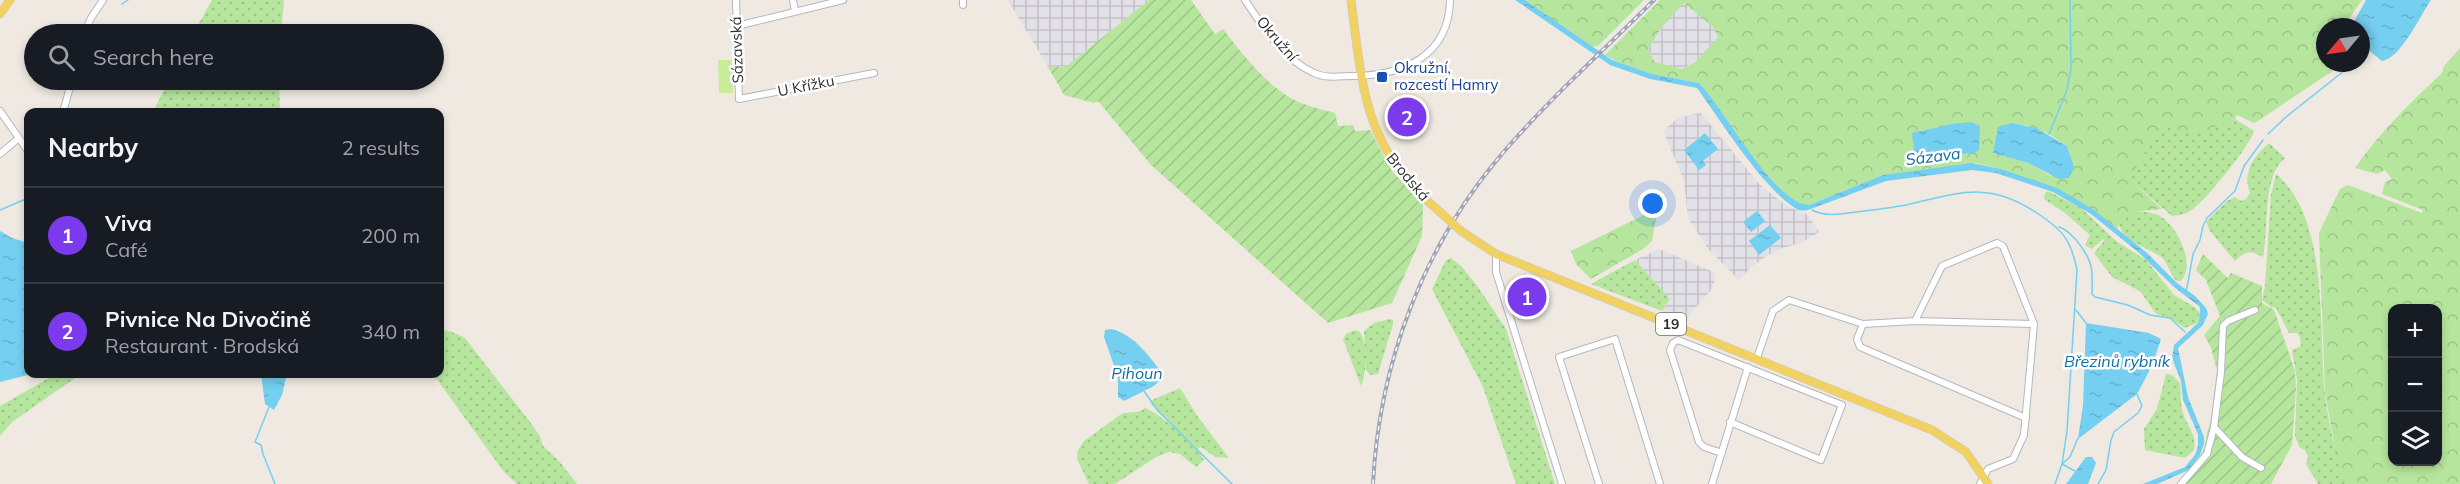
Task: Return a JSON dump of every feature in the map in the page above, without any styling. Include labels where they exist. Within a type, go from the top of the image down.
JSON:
[{"type":"main road","points":[[0,14],[10,0]]},
{"type":"main road","name":"Brodská","points":[[1351,0],[1361,76],[1372,122],[1386,152],[1409,183],[1440,212],[1461,231],[1496,254]]},
{"type":"main road","name":"19","points":[[1496,254],[1932,430],[1958,445],[1972,459],[1988,484]]},
{"type":"street","points":[[88,24],[103,0]]},
{"type":"street","name":"Sázavská","points":[[736,0],[739,99]]},
{"type":"street","points":[[793,0],[795,11]]},
{"type":"street","points":[[737,26],[843,0]]},
{"type":"street","name":"Okružní","points":[[1246,1],[1275,42],[1297,63],[1320,75],[1361,76],[1401,69],[1424,56],[1438,42],[1445,29],[1450,0]]},
{"type":"street","name":"U Křížku","points":[[739,99],[874,73]]},
{"type":"street","points":[[64,108],[69,90]]},
{"type":"street","points":[[0,111],[24,145]]},
{"type":"street","points":[[0,154],[19,138]]},
{"type":"street","points":[[1915,321],[1942,266],[1997,243],[2002,246],[2034,324],[2026,418],[2024,435],[2013,459],[1988,469],[1980,484]]},
{"type":"street","points":[[1496,254],[1496,272],[1562,484]]},
{"type":"street","points":[[1757,358],[1773,311],[1789,300],[1863,324],[1915,321],[2034,324]]},
{"type":"street","points":[[2181,484],[2207,454],[2214,427],[2221,372],[2223,326],[2228,321],[2255,310]]},
{"type":"street","points":[[1863,324],[1857,339],[1860,347],[2026,418]]},
{"type":"street","points":[[1599,484],[1558,357],[1615,339],[1660,484]]},
{"type":"street","points":[[1722,453],[1704,447],[1699,441],[1670,350],[1673,343],[1678,340],[1842,405],[1821,460],[1730,422]]},
{"type":"street","points":[[1712,484],[1748,367]]},
{"type":"street","points":[[2214,427],[2242,458],[2260,468]]},
{"type":"shaded area","points":[[1008,0],[1149,0],[1067,66],[1048,67]]},
{"type":"shaded area","points":[[1684,2],[1713,27],[1719,37],[1695,62],[1682,69],[1655,62],[1648,50],[1661,28]]},
{"type":"shaded area","points":[[1701,113],[1760,185],[1787,206],[1808,215],[1819,232],[1801,243],[1767,256],[1751,267],[1739,280],[1708,249],[1688,218],[1684,181],[1663,131],[1679,117]]},
{"type":"shaded area","points":[[1659,249],[1716,273],[1713,288],[1684,321],[1662,311],[1670,299],[1635,260]]},
{"type":"green space","points":[[212,0],[284,0],[282,24],[199,24]]},
{"type":"green space","points":[[1149,0],[1191,0],[1215,34],[1223,29],[1259,72],[1292,99],[1335,113],[1338,126],[1353,125],[1355,131],[1370,130],[1392,171],[1423,204],[1422,236],[1392,303],[1328,323],[1151,165],[1098,101],[1094,103],[1064,95],[1048,67],[1067,66]]},
{"type":"green space","points":[[1525,0],[1644,0],[1598,46],[1593,47]]},
{"type":"green space","points":[[1660,0],[2362,0],[2349,18],[2316,18],[2316,72],[2331,72],[2261,119],[2254,123],[2237,115],[2235,119],[2198,133],[2165,124],[2158,127],[2130,180],[2162,209],[2142,211],[2131,215],[2117,229],[2093,209],[2001,169],[1976,163],[1883,175],[1809,205],[1795,200],[1780,189],[1765,173],[1699,83],[1652,74],[1605,55]],"holes":[[[1684,3],[1713,27],[1718,37],[1695,62],[1682,69],[1655,62],[1648,50],[1661,28]],[[1971,122],[1940,154],[1915,158]],[[2026,125],[2049,134],[2067,146],[2051,176],[2028,163],[1993,153],[1998,128]]]},
{"type":"green space","points":[[2460,48],[2460,484],[2346,484],[2337,461],[2325,392],[2319,233],[2340,189],[2348,185],[2422,213],[2423,210],[2382,194],[2385,182],[2392,179],[2385,170],[2377,174],[2355,168],[2385,130],[2442,73],[2444,66]]},
{"type":"green space","points":[[718,60],[732,60],[733,93],[719,93]]},
{"type":"green space","points":[[164,90],[279,90],[280,108],[155,108]]},
{"type":"green space","points":[[2235,119],[2254,131],[2251,138],[2217,184],[2189,212],[2172,216],[2130,180],[2158,127],[2165,124],[2182,129],[2200,130]]},
{"type":"green space","points":[[2269,143],[2285,158],[2278,166],[2270,190],[2263,257],[2248,252],[2235,261],[2210,231],[2206,222],[2227,201],[2235,197],[2241,201],[2246,199],[2250,193],[2247,179],[2250,166]]},
{"type":"green space","points":[[2276,174],[2293,194],[2305,218],[2313,247],[2321,308],[2323,368],[2328,417],[2346,484],[2318,484],[2306,464],[2308,457],[2305,450],[2299,447],[2295,436],[2297,380],[2292,350],[2301,346],[2300,337],[2297,333],[2289,333],[2276,308],[2262,300],[2265,286],[2271,194]]},
{"type":"green space","points":[[2048,191],[2081,208],[2116,241],[2146,260],[2174,295],[2196,308],[2199,313],[2199,322],[2185,328],[2168,317],[2156,314],[2140,291],[2112,277],[2094,253],[2104,241],[2103,239],[2092,249],[2085,245],[2090,235],[2065,213],[2044,199]]},
{"type":"green space","points":[[1658,208],[1652,241],[1643,249],[1591,279],[1576,264],[1571,251]]},
{"type":"green space","points":[[2134,212],[2158,215],[2177,235],[2186,255],[2187,264],[2181,281],[2174,278],[2161,257],[2131,240],[2122,231],[2119,225],[2124,217]]},
{"type":"green space","points":[[2203,254],[2228,278],[2231,273],[2262,286],[2262,303],[2274,310],[2295,371],[2292,445],[2271,484],[2178,484],[2203,452],[2212,413],[2217,370],[2211,348],[2204,335],[2220,316],[2206,280],[2196,270]]},
{"type":"green space","points":[[1451,258],[1462,267],[1478,287],[1506,329],[1555,484],[1516,484],[1483,387],[1432,289],[1446,260]]},
{"type":"green space","points":[[1635,260],[1670,299],[1662,311],[1591,284]]},
{"type":"green space","points":[[1393,320],[1393,324],[1378,374],[1370,375],[1366,370],[1364,331],[1374,323]]},
{"type":"green space","points":[[444,330],[465,338],[530,422],[540,436],[543,446],[559,461],[577,484],[517,484],[504,472],[436,378],[444,378]]},
{"type":"green space","points":[[1355,330],[1359,331],[1362,336],[1365,350],[1361,386],[1343,339],[1346,334]]},
{"type":"green space","points":[[2166,374],[2172,375],[2180,383],[2183,413],[2194,439],[2194,450],[2185,458],[2145,450],[2144,429],[2157,409]]},
{"type":"green space","points":[[49,378],[75,378],[12,422],[0,436],[0,406]]},
{"type":"green space","points":[[1180,388],[1198,417],[1229,458],[1215,457],[1201,447],[1198,449],[1151,404],[1150,401]]},
{"type":"green space","points":[[1145,408],[1178,431],[1195,447],[1204,460],[1196,467],[1180,454],[1169,452],[1156,457],[1115,484],[1089,484],[1077,459],[1078,450],[1084,441],[1120,415]]},
{"type":"water","points":[[1515,0],[1525,0],[1612,60],[1652,74],[1699,83],[1765,173],[1795,200],[1809,205],[1883,175],[1971,163],[2001,169],[2057,188],[2093,209],[2147,253],[2206,308],[2208,314],[2203,325],[2178,348],[2188,397],[2204,437],[2200,455],[2189,470],[2157,484],[2143,484],[2185,467],[2195,455],[2198,446],[2198,434],[2183,400],[2181,381],[2172,358],[2174,345],[2199,322],[2200,307],[2091,214],[2053,192],[1996,173],[1972,170],[1886,181],[1808,210],[1798,210],[1782,198],[1756,170],[1697,88],[1650,79],[1610,65]]},
{"type":"water","points":[[2366,0],[2431,0],[2403,45],[2389,58],[2382,61],[2370,51],[2370,18],[2356,18]]},
{"type":"water","points":[[1971,122],[1980,126],[1979,150],[1975,153],[1940,154],[1915,158],[1912,133]]},
{"type":"water","points":[[2012,123],[2036,128],[2067,146],[2074,167],[2069,178],[2059,179],[2028,163],[1993,153],[1998,127]]},
{"type":"water","points":[[1705,133],[1718,149],[1703,161],[1706,165],[1699,170],[1684,150]]},
{"type":"water","points":[[1757,211],[1765,221],[1751,232],[1743,222]]},
{"type":"water","points":[[1770,225],[1781,238],[1759,255],[1749,241]]},
{"type":"water","points":[[0,231],[24,242],[24,376],[0,382]]},
{"type":"water","name":"Březinů rybník","points":[[2086,323],[2149,333],[2161,339],[2152,366],[2137,394],[2078,439],[2083,405]]},
{"type":"water","name":"Pihoun","points":[[1111,329],[1134,341],[1164,376],[1154,386],[1124,401],[1118,397],[1118,377],[1104,337],[1105,330]]},
{"type":"water","points":[[262,378],[286,378],[282,395],[274,410],[265,404]]},
{"type":"water","points":[[2086,457],[2092,457],[2096,463],[2088,484],[2066,484]]},
{"type":"waterway","points":[[122,4],[128,0]]},
{"type":"waterway","points":[[2049,134],[2067,90],[2071,68],[2070,0]]},
{"type":"waterway","points":[[2268,134],[2343,72]]},
{"type":"waterway","points":[[2186,293],[2193,254],[2207,218],[2235,191],[2244,166],[2263,140]]},
{"type":"waterway","points":[[1812,210],[1822,214],[1839,214],[1900,206],[1957,194],[1988,193],[2019,203],[2046,219],[2060,231],[2069,243],[2077,270],[2067,431],[2062,464],[2055,484]]},
{"type":"waterway","points":[[0,210],[24,200]]},
{"type":"waterway","points":[[2059,227],[2071,234],[2086,254],[2092,272],[2092,294],[2095,297],[2128,305],[2150,315],[2170,318],[2185,332]]},
{"type":"waterway","points":[[2076,310],[2086,323]]},
{"type":"waterway","points":[[1144,391],[1158,411],[1232,484]]},
{"type":"waterway","points":[[2098,484],[2106,470],[2114,432],[2138,413],[2142,406],[2136,392]]},
{"type":"waterway","points":[[269,407],[255,442],[261,445],[275,484]]},
{"type":"waterway","points":[[2075,471],[2062,464],[2070,457],[2078,438]]},
{"type":"railway","points":[[1373,484],[1377,439],[1396,351],[1410,309],[1449,228],[1473,191],[1501,155],[1557,95],[1654,0]]},
{"type":"place","name":"Okružní, rozcestí Hamry","points":[[1382,77]]},
{"type":"place","name":"Pivnice Na Divočině","points":[[1407,117]]},
{"type":"place","name":"Viva","points":[[1527,297]]},
{"type":"water label","name":"Sázava","points":[[1933,156]]}]
